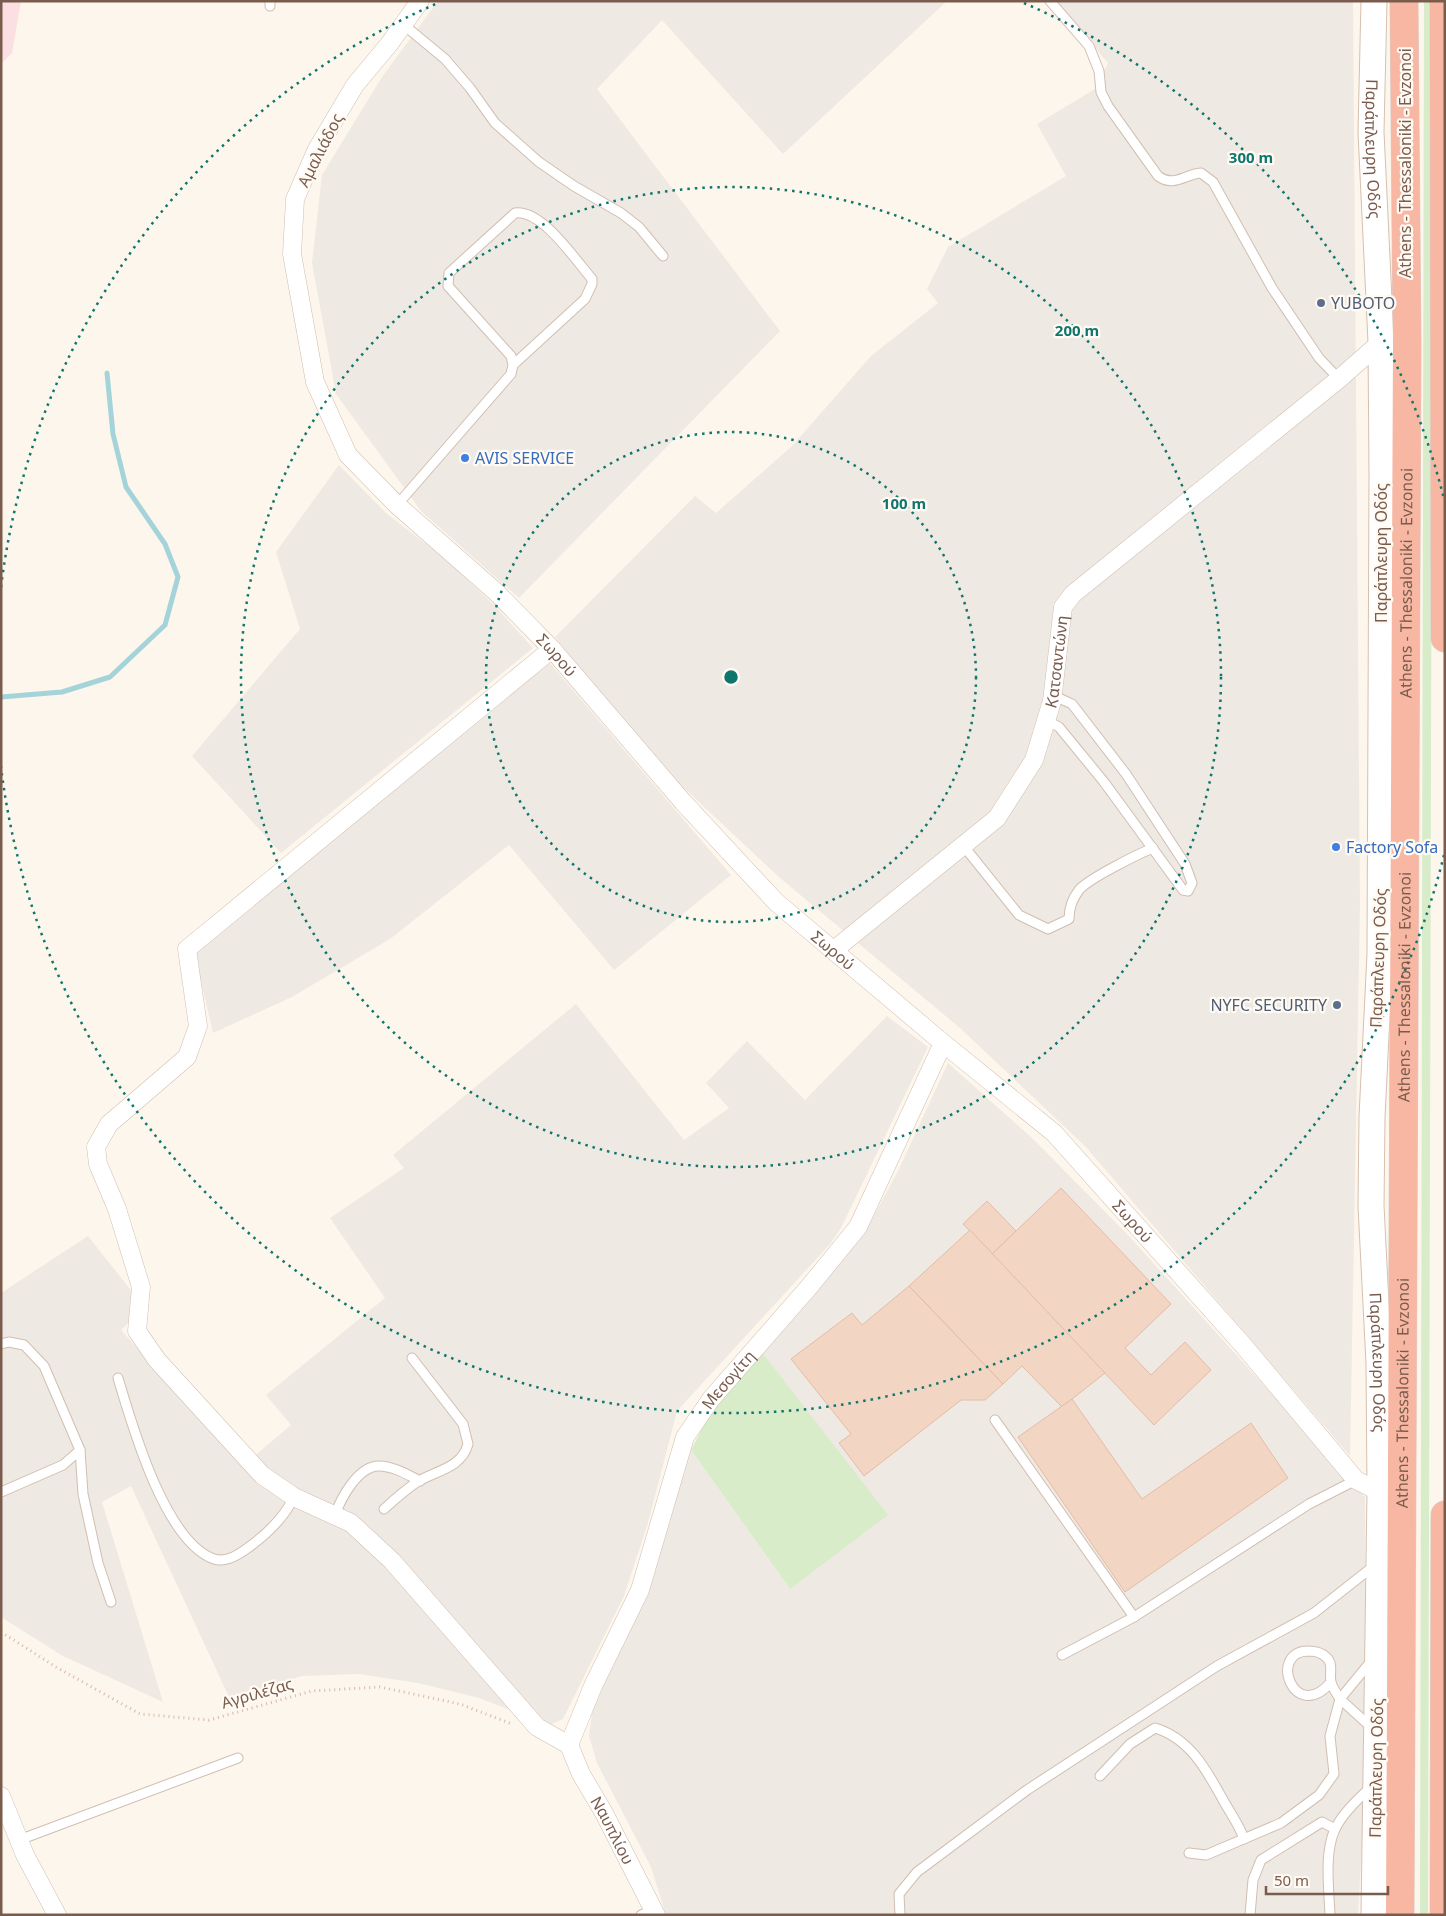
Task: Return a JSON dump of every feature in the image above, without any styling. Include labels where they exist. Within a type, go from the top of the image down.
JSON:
[{"type":"highway","name":"Athens - Thessaloniki - Evzonoi","points":[[1400,1915],[1406,355],[1404,1]]},
{"type":"highway","points":[[1444,1],[1445,638]]},
{"type":"highway","points":[[1444,1915],[1445,1515]]},
{"type":"street","name":"Αμαλιάδος","points":[[315,382],[292,254],[295,199],[317,149],[355,85],[404,25],[420,1]]},
{"type":"street","name":"Παράπλευρη Οδός","points":[[1374,1],[1371,140],[1381,342],[1380,954],[1372,1116],[1371,1206],[1379,1363],[1380,1492],[1374,1915]]},
{"type":"street","name":"Κατσαντώνη","points":[[834,950],[962,844],[997,818],[1034,760],[1052,695],[1063,607],[1073,594],[1339,379],[1381,342]]},
{"type":"street","name":"Σωρού","points":[[315,382],[348,455],[396,505],[496,592],[552,649],[683,802],[776,902],[943,1043],[1054,1133],[1243,1345],[1356,1480],[1380,1492]]},
{"type":"street","points":[[552,649],[186,949],[198,1026],[187,1057],[110,1124],[96,1147],[98,1164],[117,1208],[141,1287],[137,1331],[157,1360],[262,1475],[294,1497],[351,1523],[392,1561],[537,1727],[569,1745]]},
{"type":"street","name":"Μεσογίτη","points":[[569,1745],[593,1686],[640,1590],[685,1437],[711,1398],[809,1287],[858,1227],[943,1043]]},
{"type":"street","name":"Ναυπλίου","points":[[569,1745],[581,1774],[604,1813],[650,1913]]},
{"type":"street","points":[[1,1796],[19,1840],[57,1915]]},
{"type":"lane","points":[[1050,1],[1089,46],[1099,72],[1101,92],[1108,106],[1158,176],[1165,182],[1173,182],[1192,173],[1202,173],[1213,182],[1272,288],[1319,358],[1339,379]]},
{"type":"lane","points":[[404,25],[445,60],[470,88],[495,123],[524,149],[574,186],[621,212],[640,227],[664,256]]},
{"type":"lane","points":[[396,505],[511,374],[513,365],[510,356],[448,286],[447,280],[450,273],[515,213],[522,212],[533,216],[545,225],[592,279],[592,284],[585,299],[513,365]]},
{"type":"lane","points":[[1046,720],[1059,727],[1153,848],[1183,890],[1188,891],[1192,883],[1185,864],[1126,774],[1072,704],[1052,695]]},
{"type":"lane","points":[[962,844],[1019,915],[1048,929],[1070,920],[1070,908],[1079,890],[1133,856],[1153,848]]},
{"type":"lane","points":[[1,1344],[9,1342],[24,1345],[44,1366],[80,1450],[83,1494],[98,1563],[111,1602]]},
{"type":"lane","points":[[384,1509],[401,1493],[420,1481],[448,1468],[460,1458],[468,1444],[462,1424],[412,1358]]},
{"type":"lane","points":[[118,1378],[139,1448],[173,1519],[195,1548],[215,1559],[226,1559],[241,1554],[268,1533],[294,1497]]},
{"type":"lane","points":[[995,1420],[1134,1617]]},
{"type":"lane","points":[[1,1492],[63,1465],[80,1450]]},
{"type":"lane","points":[[334,1515],[347,1488],[371,1468],[380,1466],[420,1481]]},
{"type":"lane","points":[[1062,1656],[1134,1617],[1309,1504],[1356,1480]]},
{"type":"lane","points":[[900,1915],[899,1894],[917,1872],[1019,1796],[1217,1666],[1314,1613],[1379,1562]]},
{"type":"lane","points":[[1331,1682],[1323,1692],[1310,1696],[1298,1693],[1289,1683],[1287,1671],[1292,1658],[1302,1651],[1315,1651],[1326,1657],[1332,1669],[1331,1682],[1340,1699],[1376,1732]]},
{"type":"lane","points":[[1189,1853],[1206,1854],[1281,1823],[1319,1795],[1334,1774],[1330,1736],[1340,1699],[1378,1652]]},
{"type":"lane","points":[[1100,1776],[1130,1744],[1155,1728],[1171,1733],[1184,1743],[1212,1777],[1223,1800],[1239,1825],[1244,1839]]},
{"type":"lane","points":[[19,1840],[238,1758]]},
{"type":"lane","points":[[1330,1915],[1328,1869],[1335,1829],[1354,1803],[1376,1781]]},
{"type":"lane","points":[[1250,1915],[1253,1880],[1261,1860],[1322,1822],[1335,1829]]},
{"type":"path","name":"Αγριλέζας","points":[[1,1632],[56,1667],[140,1714],[209,1720],[312,1691],[380,1687],[460,1704],[520,1726],[537,1727]]},
{"type":"shaded area","points":[[1,1],[21,1],[12,53],[1,64]]},
{"type":"shaded area","points":[[438,1],[947,1],[783,154],[662,20],[597,89],[780,331],[519,598],[421,511],[336,394],[312,263],[322,175],[382,77]]},
{"type":"shaded area","points":[[1054,1],[1353,1],[1360,904],[1350,1456],[1086,1147],[960,1028],[780,878],[671,776],[555,637],[695,496],[716,513],[792,446],[871,356],[938,303],[927,289],[948,247],[1066,176],[1037,124],[1095,89],[1108,63]]},
{"type":"shaded area","points":[[339,465],[386,513],[444,558],[494,605],[533,648],[281,853],[192,756],[300,629],[276,552]]},
{"type":"shaded area","points":[[549,662],[731,875],[614,970],[509,845],[390,939],[292,997],[213,1033],[194,951]]},
{"type":"shaded area","points":[[576,1004],[684,1140],[729,1108],[706,1083],[747,1041],[805,1100],[887,1016],[928,1047],[841,1228],[830,1244],[677,1411],[648,1523],[624,1596],[563,1719],[550,1725],[479,1698],[418,1683],[359,1674],[302,1676],[229,1697],[131,1486],[102,1502],[163,1702],[61,1655],[1,1617],[1,1293],[88,1236],[145,1308],[121,1330],[167,1382],[246,1463],[291,1425],[266,1395],[385,1298],[330,1218],[404,1168],[393,1155]]},
{"type":"shaded area","points":[[948,1063],[1031,1137],[1128,1235],[1365,1497],[1366,1777],[1358,1915],[666,1915],[651,1867],[597,1763],[589,1736],[593,1706],[607,1672],[643,1603],[691,1450],[790,1589],[761,1351],[825,1279],[871,1221],[898,1171]]},
{"type":"green space","points":[[1424,1],[1433,1],[1428,1915],[1420,1915]]},
{"type":"green space","points":[[761,1351],[888,1515],[790,1589],[691,1450],[711,1411]]},
{"type":"building","points":[[1061,1188],[1171,1304],[1125,1348],[1151,1375],[1185,1342],[1211,1370],[1154,1425],[992,1254]]},
{"type":"building","points":[[987,1201],[1016,1231],[992,1254],[963,1224]]},
{"type":"building","points":[[970,1230],[1105,1373],[1062,1407],[1022,1366],[1003,1384],[909,1286]]},
{"type":"building","points":[[909,1286],[1003,1384],[985,1400],[961,1400],[864,1476],[839,1443],[851,1434],[791,1359],[852,1313],[862,1325]]},
{"type":"building","points":[[1072,1399],[1142,1499],[1251,1423],[1288,1478],[1125,1592],[1018,1437]]},
{"type":"waterway","points":[[1,697],[62,692],[110,677],[165,625],[178,577],[165,544],[126,487],[113,434],[107,373]]},
{"type":"place","name":"YUBOTO","points":[[1321,303]]},
{"type":"place","name":"AVIS SERVICE","points":[[465,458]]},
{"type":"place","name":"Factory Sofa","points":[[1336,847]]},
{"type":"place","name":"NYFC SECURITY","points":[[1337,1005]]}]
